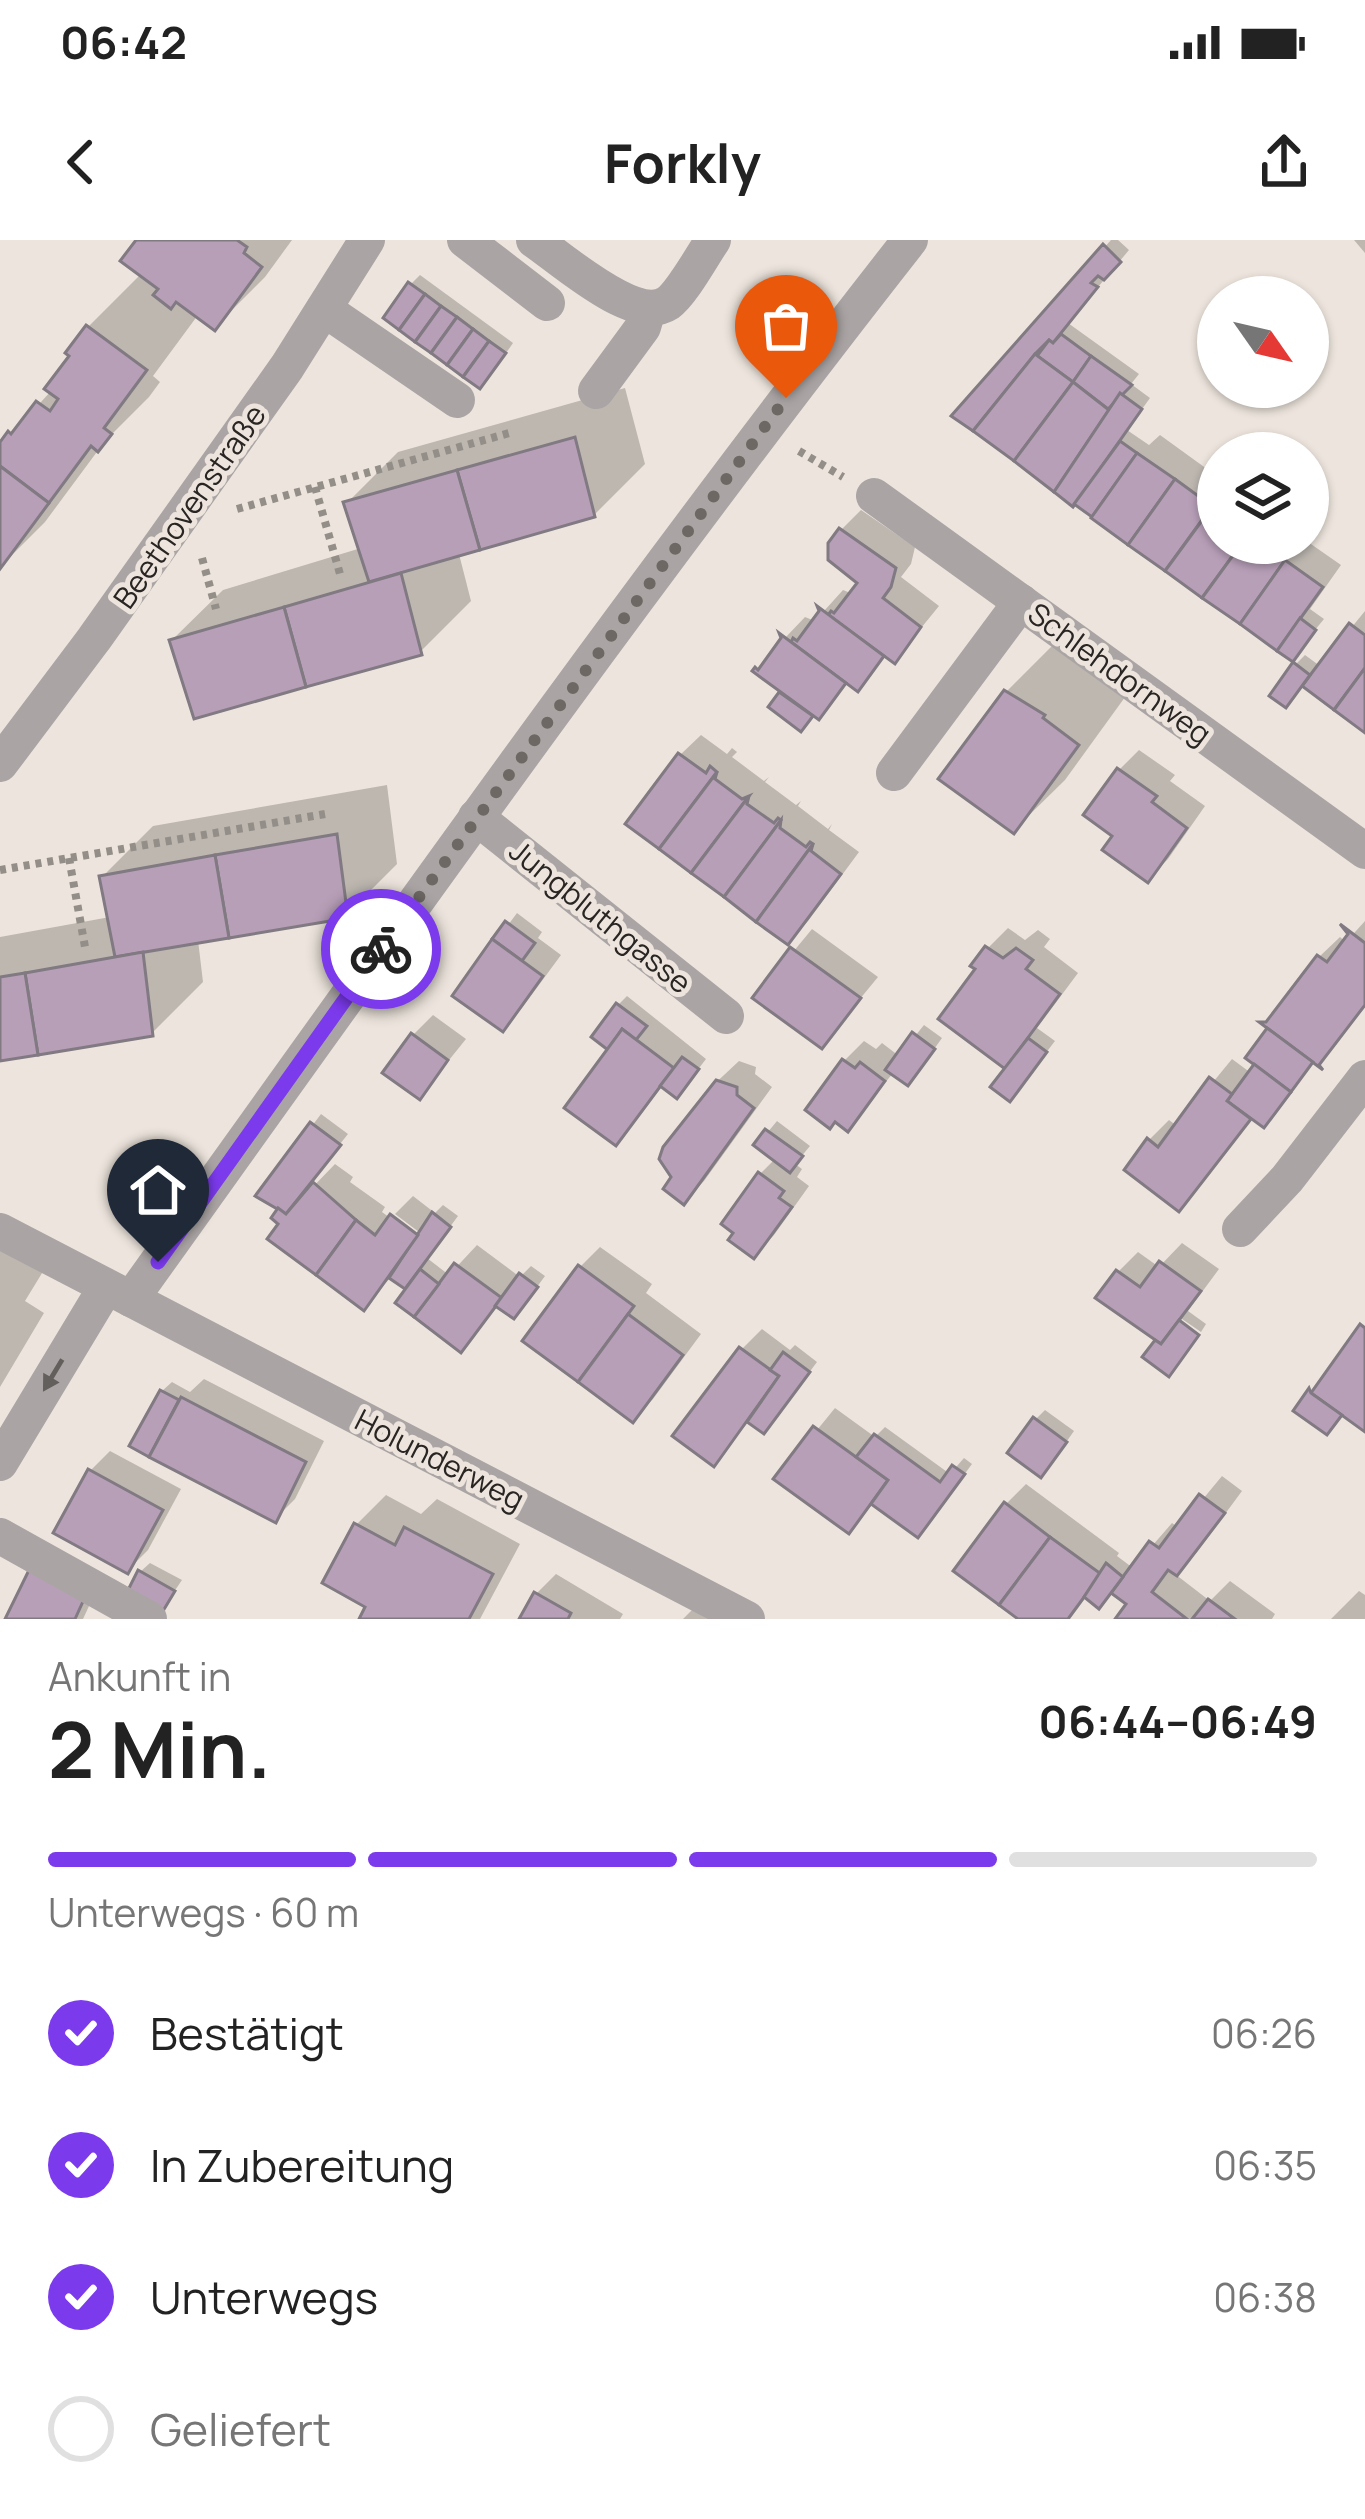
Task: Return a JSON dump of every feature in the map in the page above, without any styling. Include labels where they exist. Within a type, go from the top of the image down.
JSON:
[{"type":"street","name":"Beethovenstraße","points":[[0,764],[188,507],[367,240]]},
{"type":"street","points":[[465,240],[547,303]]},
{"type":"street","points":[[534,240],[620,299],[647,310],[670,302],[713,240]]},
{"type":"street","points":[[0,1463],[119,1293],[761,429],[910,240]]},
{"type":"street","points":[[324,309],[457,400]]},
{"type":"street","points":[[596,391],[643,327],[647,310]]},
{"type":"street","name":"Schlehdornweg","points":[[874,496],[1365,851]]},
{"type":"street","points":[[894,773],[1022,602]]},
{"type":"street","name":"Jungbluthgasse","points":[[476,817],[726,1016]]},
{"type":"street","points":[[1240,1229],[1287,1179],[1365,1078]]},
{"type":"street","name":"Holunderweg","points":[[0,1231],[748,1619]]},
{"type":"street","points":[[0,1536],[149,1619]]},
{"type":"path","points":[[761,429],[874,496]]},
{"type":"path","points":[[188,507],[207,517],[513,432]]},
{"type":"path","points":[[315,487],[340,574]]},
{"type":"path","points":[[0,870],[325,814]]},
{"type":"path","points":[[69,858],[85,947]]},
{"type":"building","points":[[136,240],[237,240],[247,247],[244,253],[262,267],[215,331],[176,302],[171,309],[153,295],[158,289],[120,261]]},
{"type":"building","points":[[1103,244],[1121,262],[1104,280],[1098,276],[1091,283],[1098,287],[1053,343],[1049,340],[1035,354],[973,431],[951,416]]},
{"type":"building","points":[[408,282],[425,294],[399,330],[383,318]]},
{"type":"building","points":[[425,294],[441,306],[415,342],[399,330]]},
{"type":"building","points":[[441,306],[457,317],[431,353],[415,342]]},
{"type":"building","points":[[457,317],[473,329],[447,365],[431,353]]},
{"type":"building","points":[[86,325],[147,370],[104,428],[112,434],[98,452],[91,446],[49,503],[0,466],[0,442],[36,401],[50,411],[58,399],[44,389]]},
{"type":"building","points":[[473,329],[489,341],[463,377],[447,365]]},
{"type":"building","points":[[1061,334],[1091,356],[1073,382],[1037,356],[1049,340],[1053,343]]},
{"type":"building","points":[[489,341],[506,353],[480,389],[463,377]]},
{"type":"building","points":[[1035,354],[1073,382],[1014,461],[973,431]]},
{"type":"building","points":[[1091,356],[1132,385],[1108,409],[1073,382]]},
{"type":"building","points":[[1073,382],[1109,410],[1054,492],[1014,461]]},
{"type":"building","points":[[1120,393],[1142,409],[1073,507],[1054,492]]},
{"type":"building","points":[[575,437],[595,517],[480,550],[457,470]]},
{"type":"building","points":[[1120,441],[1137,453],[1092,517],[1074,504]]},
{"type":"building","points":[[1137,453],[1175,479],[1128,545],[1091,518]]},
{"type":"building","points":[[0,466],[49,503],[0,569]]},
{"type":"building","points":[[457,470],[480,550],[369,582],[343,502]]},
{"type":"building","points":[[1175,479],[1197,495],[1197,527],[1165,571],[1128,545]]},
{"type":"building","points":[[1197,527],[1197,564],[1227,564],[1202,598],[1165,571]]},
{"type":"building","points":[[839,528],[896,568],[883,598],[921,627],[895,664],[828,615],[857,583],[828,560],[828,543]]},
{"type":"building","points":[[1227,564],[1282,564],[1240,624],[1202,598]]},
{"type":"building","points":[[1282,564],[1291,564],[1323,587],[1277,651],[1240,624]]},
{"type":"building","points":[[401,573],[422,655],[306,687],[284,607]]},
{"type":"building","points":[[817,606],[884,656],[858,692],[791,642],[793,638],[797,641],[819,611]]},
{"type":"building","points":[[284,607],[306,687],[194,719],[169,640]]},
{"type":"building","points":[[1300,618],[1316,630],[1293,662],[1277,651]]},
{"type":"building","points":[[1349,623],[1365,635],[1365,668],[1334,710],[1302,686]]},
{"type":"building","points":[[779,633],[846,683],[819,720],[752,671],[758,670],[781,638]]},
{"type":"building","points":[[1293,662],[1310,675],[1286,708],[1269,696]]},
{"type":"building","points":[[1365,668],[1365,733],[1334,710]]},
{"type":"building","points":[[1004,690],[1045,715],[1079,745],[1014,834],[938,779]]},
{"type":"building","points":[[779,692],[813,716],[801,732],[768,707]]},
{"type":"building","points":[[678,753],[706,773],[710,766],[717,772],[659,849],[625,824]]},
{"type":"building","points":[[1117,768],[1157,796],[1152,802],[1187,828],[1148,883],[1102,850],[1112,836],[1083,815]]},
{"type":"building","points":[[717,772],[715,779],[742,799],[749,796],[691,873],[659,849]]},
{"type":"building","points":[[749,796],[747,804],[774,823],[781,820],[724,897],[691,873]]},
{"type":"building","points":[[781,820],[780,828],[806,847],[813,844],[756,922],[724,897]]},
{"type":"building","points":[[337,834],[348,918],[229,938],[215,855]]},
{"type":"building","points":[[813,844],[811,851],[841,874],[788,945],[756,922]]},
{"type":"building","points":[[215,855],[229,938],[115,957],[99,876]]},
{"type":"building","points":[[505,921],[535,943],[522,961],[492,939]]},
{"type":"building","points":[[1340,924],[1365,943],[1365,1005],[1319,1065],[1323,1070],[1259,1022],[1266,1022],[1317,955],[1327,962],[1348,934]]},
{"type":"building","points":[[492,939],[543,976],[503,1032],[452,996]]},
{"type":"building","points":[[985,946],[1003,958],[1016,948],[1033,960],[1026,969],[1060,994],[1005,1069],[938,1019],[975,969],[970,966]]},
{"type":"building","points":[[790,947],[861,998],[822,1049],[752,998]]},
{"type":"building","points":[[143,952],[153,1036],[38,1055],[25,973]]},
{"type":"building","points":[[25,973],[38,1055],[0,1061],[0,977]]},
{"type":"building","points":[[616,1003],[647,1026],[636,1040],[622,1029],[608,1050],[591,1037]]},
{"type":"building","points":[[1267,1028],[1313,1062],[1291,1092],[1245,1058]]},
{"type":"building","points":[[622,1029],[674,1068],[616,1146],[564,1108]]},
{"type":"building","points":[[912,1032],[935,1049],[908,1086],[885,1070]]},
{"type":"building","points":[[411,1033],[448,1060],[420,1100],[382,1073]]},
{"type":"building","points":[[1028,1038],[1047,1052],[1010,1102],[990,1087]]},
{"type":"building","points":[[682,1057],[699,1069],[677,1099],[660,1086]]},
{"type":"building","points":[[842,1059],[855,1068],[860,1062],[885,1081],[848,1132],[835,1122],[830,1129],[805,1110]]},
{"type":"building","points":[[1254,1064],[1291,1092],[1264,1128],[1227,1101]]},
{"type":"building","points":[[1209,1077],[1232,1094],[1227,1101],[1251,1119],[1179,1212],[1124,1170],[1147,1138],[1158,1147]]},
{"type":"building","points":[[716,1080],[737,1087],[737,1095],[754,1108],[684,1205],[663,1189],[671,1177],[659,1159],[663,1147]]},
{"type":"building","points":[[310,1122],[341,1145],[286,1214],[255,1196]]},
{"type":"building","points":[[765,1129],[803,1156],[790,1173],[753,1145]]},
{"type":"building","points":[[758,1172],[784,1191],[779,1198],[792,1207],[754,1259],[728,1240],[733,1233],[721,1224]]},
{"type":"building","points":[[313,1182],[356,1220],[316,1275],[267,1239],[278,1224],[271,1218],[278,1208],[286,1214]]},
{"type":"building","points":[[432,1212],[451,1227],[405,1289],[389,1278]]},
{"type":"building","points":[[390,1214],[418,1235],[364,1311],[316,1275],[356,1220],[375,1235]]},
{"type":"building","points":[[1159,1261],[1201,1291],[1161,1344],[1095,1298],[1116,1270],[1140,1287]]},
{"type":"building","points":[[454,1263],[502,1298],[461,1353],[414,1317]]},
{"type":"building","points":[[578,1265],[634,1306],[578,1382],[522,1341]]},
{"type":"building","points":[[420,1269],[439,1284],[414,1317],[395,1303]]},
{"type":"building","points":[[519,1273],[538,1287],[514,1319],[495,1306]]},
{"type":"building","points":[[628,1314],[683,1355],[633,1423],[578,1382]]},
{"type":"building","points":[[1179,1320],[1199,1335],[1169,1377],[1142,1357],[1155,1340],[1161,1344]]},
{"type":"building","points":[[1360,1324],[1365,1328],[1365,1432],[1311,1393]]},
{"type":"building","points":[[739,1347],[779,1376],[714,1467],[672,1436]]},
{"type":"building","points":[[783,1352],[810,1372],[764,1434],[747,1422],[779,1376],[770,1370]]},
{"type":"building","points":[[1309,1388],[1342,1415],[1327,1435],[1293,1411]]},
{"type":"building","points":[[160,1390],[179,1400],[149,1457],[129,1446]]},
{"type":"building","points":[[181,1397],[306,1462],[276,1523],[149,1457]]},
{"type":"building","points":[[1033,1417],[1067,1442],[1041,1478],[1007,1453]]},
{"type":"building","points":[[813,1426],[888,1480],[849,1534],[773,1479]]},
{"type":"building","points":[[874,1434],[940,1482],[952,1465],[965,1474],[918,1538],[871,1504],[888,1480],[856,1457]]},
{"type":"building","points":[[88,1469],[163,1510],[128,1574],[53,1533]]},
{"type":"building","points":[[1199,1494],[1225,1513],[1177,1576],[1168,1570],[1152,1592],[1187,1619],[1115,1619],[1126,1604],[1111,1593],[1149,1541],[1159,1548]]},
{"type":"building","points":[[1004,1502],[1050,1537],[999,1605],[953,1571]]},
{"type":"building","points":[[354,1523],[395,1545],[404,1527],[493,1574],[469,1619],[359,1619],[365,1607],[322,1583]]},
{"type":"building","points":[[1050,1537],[1101,1574],[1068,1619],[1018,1619],[999,1605]]},
{"type":"building","points":[[1106,1563],[1123,1577],[1099,1609],[1084,1597]]},
{"type":"building","points":[[29,1570],[85,1597],[75,1619],[5,1619]]},
{"type":"building","points":[[138,1570],[175,1591],[163,1611],[127,1592]]},
{"type":"building","points":[[534,1592],[571,1613],[568,1619],[519,1619]]},
{"type":"building","points":[[1208,1599],[1235,1619],[1192,1619]]},
{"type":"way so far","points":[[381,949],[786,398]]},
{"type":"route","points":[[158,1262],[381,949]]}]
